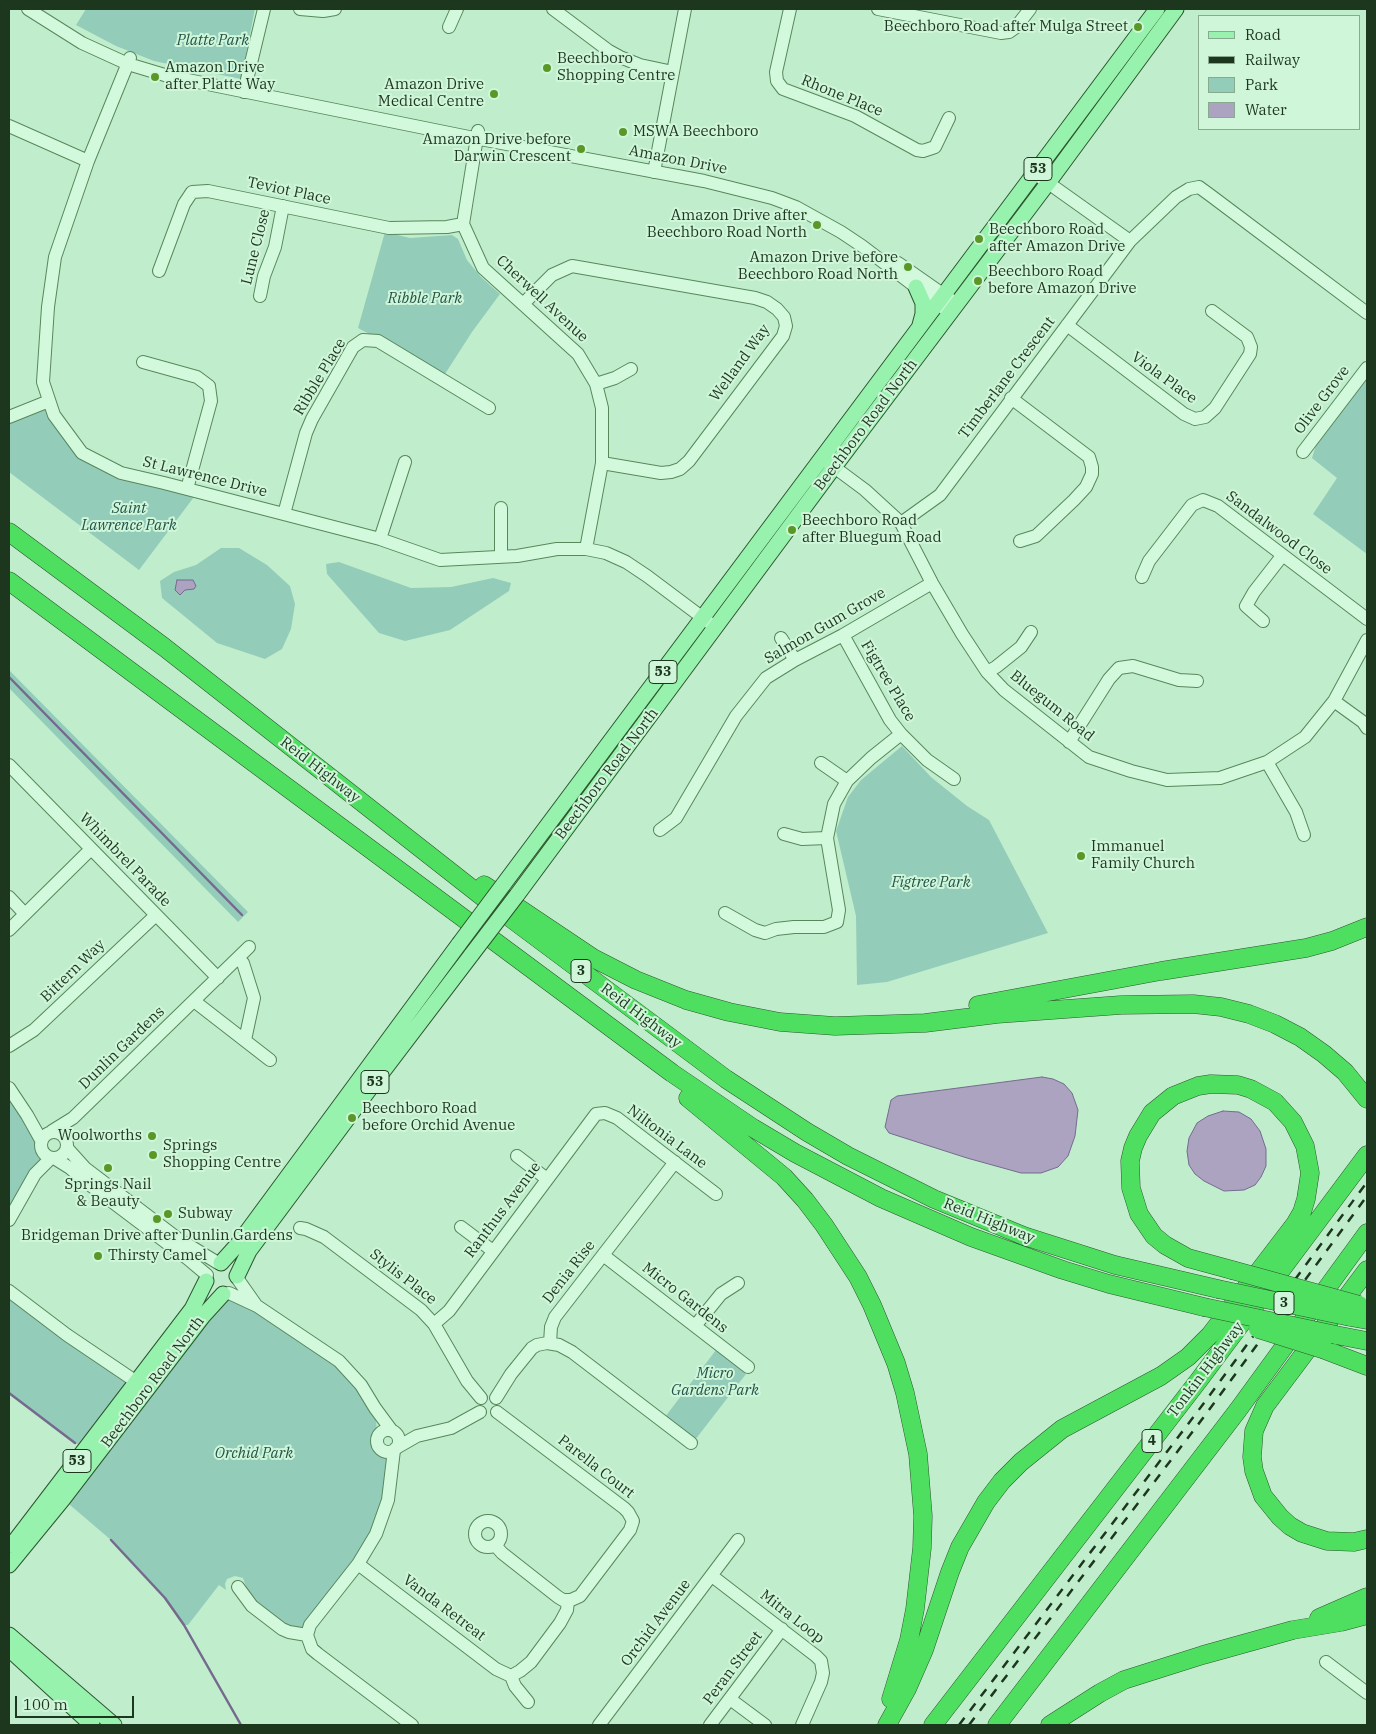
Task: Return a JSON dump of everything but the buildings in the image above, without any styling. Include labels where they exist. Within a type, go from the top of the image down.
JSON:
[{"type":"highway","name":"Reid Highway","points":[[9,532],[164,647],[504,914],[726,1079],[807,1132],[848,1156],[917,1191],[979,1218],[1024,1236],[1115,1265],[1218,1289],[1361,1312]]},
{"type":"highway","name":"Reid Highway","points":[[9,581],[672,1073],[712,1101],[795,1153],[890,1202],[971,1237],[1063,1270],[1203,1309]]},
{"type":"highway","points":[[233,702],[299,754],[432,850],[593,958],[636,980],[686,1000],[729,1012],[780,1022],[835,1026],[925,1023],[997,1014],[1121,1005],[1193,1004],[1221,1007],[1275,1024],[1300,1037],[1345,1072],[1367,1099]]},
{"type":"highway","points":[[879,1024],[1161,971],[1306,948],[1332,941],[1367,927]]},
{"type":"highway","points":[[541,976],[784,1177],[805,1200],[833,1238],[858,1277],[872,1305],[888,1341],[905,1393],[918,1454],[922,1516],[922,1548],[915,1610],[901,1670],[880,1725]]},
{"type":"highway","points":[[888,1725],[907,1689],[924,1650],[960,1547],[986,1502],[1002,1481],[1040,1444],[1062,1429],[1161,1376],[1188,1358],[1210,1336],[1295,1224],[1302,1212],[1310,1172],[1305,1146],[1293,1122],[1275,1102],[1251,1089],[1211,1084],[1198,1086],[1173,1096],[1152,1113],[1133,1148],[1130,1161],[1131,1188],[1139,1214],[1164,1245],[1188,1258],[1232,1270],[1361,1312]]},
{"type":"highway","name":"Tonkin Highway","points":[[933,1725],[1199,1380],[1367,1155]]},
{"type":"highway","points":[[997,1725],[1238,1410],[1367,1233]]},
{"type":"highway","points":[[1367,1270],[1265,1406],[1254,1431],[1252,1457],[1254,1471],[1263,1496],[1290,1526],[1308,1536],[1327,1541],[1340,1543],[1367,1539]]},
{"type":"highway","points":[[1203,1309],[1367,1366]]},
{"type":"highway","name":"3","points":[[1203,1309],[1367,1341]]},
{"type":"highway","points":[[1293,1630],[1367,1597]]},
{"type":"highway","points":[[1050,1725],[1124,1680],[1203,1655],[1293,1630],[1341,1622],[1367,1615]]},
{"type":"main road","name":"Beechboro Road North","points":[[220,1263],[238,1244],[503,885],[709,622],[828,462],[919,329],[1157,9]]},
{"type":"main road","name":"Beechboro Road North","points":[[828,462],[953,309],[1176,9]]},
{"type":"main road","points":[[1142,29],[1166,23]]},
{"type":"main road","points":[[916,287],[923,303],[923,314],[919,329]]},
{"type":"main road","name":"Beechboro Road North","points":[[237,1277],[249,1251],[370,1087],[517,895],[709,622]]},
{"type":"main road","points":[[220,1263],[229,1265],[236,1271],[237,1277]]},
{"type":"main road","name":"53","points":[[206,1278],[211,1268],[220,1263]]},
{"type":"main road","name":"53","points":[[226,1294],[235,1287],[237,1277]]},
{"type":"main road","name":"Beechboro Road North","points":[[9,1565],[63,1499],[142,1386],[192,1309],[206,1278]]},
{"type":"main road","points":[[206,1278],[210,1290],[226,1294]]},
{"type":"main road","name":"Beechboro Road North","points":[[9,1548],[142,1386],[203,1316],[226,1294]]},
{"type":"main road","points":[[9,1634],[114,1725]]},
{"type":"main road","points":[[9,1649],[92,1725]]},
{"type":"street","name":"Amazon Drive","points":[[28,9],[82,43],[168,76],[749,184],[801,203],[842,224],[953,309]]},
{"type":"street","name":"Amazon Drive","points":[[40,9],[78,33],[129,61]]},
{"type":"street","points":[[245,89],[264,9]]},
{"type":"street","points":[[300,9],[323,11],[335,9]]},
{"type":"street","points":[[449,27],[457,9]]},
{"type":"street","points":[[553,9],[609,51],[620,57],[640,65],[673,72]]},
{"type":"street","points":[[655,168],[685,9]]},
{"type":"street","name":"Rhone Place","points":[[790,9],[776,72],[777,81],[783,89],[856,116],[917,150],[923,151],[935,147],[949,118]]},
{"type":"street","points":[[878,9],[1001,33],[1009,32],[1016,27],[1030,9]]},
{"type":"street","name":"St Lawrence Drive","points":[[129,61],[88,161],[55,257],[48,307],[43,382],[54,415],[82,454],[120,473],[380,539],[440,560],[501,557],[557,549],[586,549],[606,553],[626,562],[648,576],[709,622]]},
{"type":"street","points":[[9,126],[88,161]]},
{"type":"street","points":[[463,224],[477,134]]},
{"type":"street","name":"Amazon Drive","points":[[655,168],[746,190],[796,207],[850,238],[916,287],[941,299]]},
{"type":"street","points":[[1034,173],[1130,241]]},
{"type":"street","name":"Timberlane Crescent","points":[[901,523],[940,495],[1130,241],[1176,197],[1189,189],[1199,187],[1367,313]]},
{"type":"street","name":"Teviot Place","points":[[159,271],[184,204],[192,192],[208,191],[389,228],[447,227],[463,224]]},
{"type":"street","name":"Lune Close","points":[[260,296],[264,276],[275,247],[283,206]]},
{"type":"street","name":"Cherwell Avenue","points":[[463,224],[483,268],[578,354],[596,384],[602,408],[602,463],[586,549]]},
{"type":"street","name":"Welland Way","points":[[523,304],[552,275],[572,266],[754,298],[778,309],[784,317],[786,326],[782,336],[689,461],[680,469],[661,473],[602,463]]},
{"type":"street","name":"Viola Place","points":[[1067,325],[1184,414],[1195,419],[1205,417],[1215,408],[1250,354],[1251,346],[1247,336],[1212,310]]},
{"type":"street","name":"Ribble Place","points":[[284,514],[306,433],[312,419],[353,347],[364,340],[378,341],[489,408]]},
{"type":"street","points":[[143,362],[197,377],[209,386],[211,401],[187,489]]},
{"type":"street","name":"Olive Grove","points":[[1304,452],[1367,368]]},
{"type":"street","points":[[596,384],[615,378],[631,369]]},
{"type":"street","points":[[1011,398],[1089,457],[1092,466],[1092,474],[1086,487],[1040,540],[1020,541]]},
{"type":"street","points":[[9,417],[49,401]]},
{"type":"street","points":[[380,539],[404,462]]},
{"type":"street","name":"Bluegum Road","points":[[828,462],[865,490],[901,523],[932,584],[962,634],[987,672],[1004,690],[1089,757],[1131,771],[1168,780],[1220,778],[1267,762],[1304,737],[1334,701],[1367,640]]},
{"type":"street","name":"Sandalwood Close","points":[[1142,577],[1150,561],[1192,505],[1203,500],[1218,506],[1367,619]]},
{"type":"street","points":[[501,508],[501,557]]},
{"type":"street","points":[[1263,621],[1246,606],[1254,592],[1282,556]]},
{"type":"street","name":"Salmon Gum Grove","points":[[660,830],[676,818],[736,716],[766,678],[932,584]]},
{"type":"street","points":[[987,672],[1021,647],[1031,632]]},
{"type":"street","name":"Figtree Place","points":[[843,635],[890,720],[900,734],[927,760],[954,779]]},
{"type":"street","points":[[781,638],[795,660]]},
{"type":"street","points":[[1069,742],[1109,679],[1120,668],[1133,666],[1179,680],[1197,681]]},
{"type":"street","points":[[1334,701],[1363,722],[1367,728]]},
{"type":"street","points":[[725,913],[755,930],[765,933],[794,928],[824,927],[837,922],[840,910],[827,838],[834,804],[847,781],[900,734]]},
{"type":"street","points":[[1267,762],[1296,812],[1304,834]]},
{"type":"street","points":[[821,763],[847,781]]},
{"type":"street","name":"Whimbrel Parade","points":[[9,765],[218,978]]},
{"type":"street","points":[[784,834],[802,839],[827,838]]},
{"type":"street","points":[[9,930],[92,849]]},
{"type":"street","points":[[9,897],[25,914]]},
{"type":"street","name":"Bittern Way","points":[[9,1046],[34,1030],[156,915]]},
{"type":"street","name":"Dunlin Gardens","points":[[9,1220],[48,1145],[73,1118],[249,947]]},
{"type":"street","points":[[237,958],[243,963],[254,998],[245,1040]]},
{"type":"street","points":[[194,1001],[270,1060]]},
{"type":"street","points":[[10,1091],[48,1145],[70,1168],[184,1256],[206,1278]]},
{"type":"street","name":"Niltonia Lane","points":[[596,1114],[605,1113],[617,1118],[716,1194]]},
{"type":"street","name":"Ranthus Avenue","points":[[434,1324],[449,1311],[596,1114]]},
{"type":"street","name":"Dunlin Gardens","points":[[66,1144],[73,1118]]},
{"type":"street","points":[[48,1145],[60,1133],[66,1144],[85,1168],[177,1238],[220,1263]]},
{"type":"street","points":[[48,1145],[62,1155],[66,1144]]},
{"type":"street","points":[[517,1156],[547,1179]]},
{"type":"street","name":"Denia Rise","points":[[550,1343],[551,1327],[555,1317],[675,1162]]},
{"type":"street","points":[[460,1227],[493,1251]]},
{"type":"street","name":"Stylis Place","points":[[300,1228],[324,1237],[404,1297],[434,1324],[466,1381],[481,1398]]},
{"type":"street","points":[[177,1238],[178,1245],[184,1256]]},
{"type":"street","name":"Micro Gardens","points":[[603,1255],[748,1367]]},
{"type":"street","points":[[237,1277],[257,1306]]},
{"type":"street","points":[[695,1326],[721,1294],[738,1283]]},
{"type":"street","points":[[9,1291],[70,1337],[142,1386]]},
{"type":"street","points":[[226,1294],[257,1306],[339,1361],[361,1384],[375,1408],[399,1439],[387,1446]]},
{"type":"street","points":[[496,1398],[529,1351],[537,1345],[550,1343],[559,1345],[572,1352],[691,1443]]},
{"type":"street","points":[[487,1395],[496,1398],[500,1405],[497,1412],[489,1416],[480,1412],[478,1405],[481,1398],[487,1395]]},
{"type":"street","points":[[375,1408],[387,1446]]},
{"type":"street","points":[[387,1446],[417,1436],[451,1428],[480,1412]]},
{"type":"street","name":"Parella Court","points":[[497,1412],[624,1508],[633,1521],[630,1530],[580,1596],[568,1601]]},
{"type":"street","points":[[412,1725],[312,1649],[307,1635],[310,1625],[358,1564],[374,1539],[386,1508],[390,1491],[391,1471],[385,1430],[417,1436]]},
{"type":"street","name":"Orchid Avenue","points":[[599,1725],[738,1540]]},
{"type":"street","points":[[495,1545],[502,1553],[558,1597],[568,1601],[567,1610],[560,1624],[531,1662],[520,1672],[511,1676]]},
{"type":"street","name":"Vanda Retreat","points":[[358,1564],[496,1669],[511,1676],[515,1686],[528,1702]]},
{"type":"street","name":"Mitra Loop","points":[[712,1576],[821,1661],[823,1667],[821,1682],[802,1725]]},
{"type":"street","points":[[238,1586],[252,1606],[282,1629],[288,1632],[307,1635]]},
{"type":"street","name":"Peran Street","points":[[710,1725],[782,1629]]},
{"type":"street","points":[[1326,1662],[1367,1693]]},
{"type":"street","points":[[730,1698],[765,1725]]},
{"type":"green space","name":"Platte Park","points":[[86,9],[255,9],[241,79],[154,61],[116,46],[76,25]]},
{"type":"green space","name":"Ribble Park","points":[[385,232],[410,238],[452,235],[458,239],[467,260],[481,277],[500,294],[472,332],[445,374],[358,328]]},
{"type":"green space","points":[[1367,377],[1367,554],[1313,514],[1337,478],[1312,458],[1317,442]]},
{"type":"green space","name":"Saint Lawrence Park","points":[[44,408],[66,440],[88,462],[194,497],[139,570],[9,472],[9,422]]},
{"type":"green space","points":[[221,548],[239,548],[267,565],[290,586],[295,604],[291,629],[282,649],[265,659],[217,643],[162,598],[160,581],[174,572],[196,565]]},
{"type":"green space","points":[[339,562],[411,588],[451,587],[493,578],[511,583],[509,591],[450,630],[405,641],[379,633],[327,574],[326,564]]},
{"type":"green space","points":[[9,670],[248,912],[238,922],[9,688]]},
{"type":"green space","name":"Figtree Park","points":[[902,746],[931,777],[967,806],[989,820],[1048,933],[887,982],[857,985],[856,916],[836,831],[848,797],[861,780]]},
{"type":"green space","points":[[9,1093],[41,1145],[43,1152],[35,1174],[9,1220]]},
{"type":"green space","points":[[9,1291],[136,1382],[85,1450],[9,1393]]},
{"type":"green space","name":"Orchid Park","points":[[229,1293],[339,1361],[375,1408],[378,1444],[391,1471],[381,1522],[310,1625],[296,1634],[251,1601],[243,1578],[235,1576],[227,1579],[225,1584],[226,1590],[219,1585],[188,1625],[184,1625],[165,1598],[111,1540],[63,1499]]},
{"type":"green space","name":"Micro Gardens Park","points":[[716,1350],[746,1374],[695,1440],[665,1417]]},
{"type":"water","points":[[177,580],[193,580],[196,586],[194,589],[185,590],[180,595],[175,590]]},
{"type":"water","points":[[1042,1077],[1064,1084],[1072,1093],[1078,1110],[1075,1136],[1068,1156],[1058,1167],[1041,1173],[1021,1173],[967,1158],[889,1133],[885,1127],[891,1100],[897,1096]]},
{"type":"water","points":[[1223,1111],[1239,1112],[1251,1119],[1260,1131],[1266,1149],[1266,1166],[1261,1177],[1255,1185],[1244,1190],[1224,1191],[1204,1181],[1195,1174],[1189,1165],[1187,1151],[1189,1138],[1197,1123],[1208,1116]]},
{"type":"waterway","points":[[9,677],[242,915]]},
{"type":"waterway","points":[[9,1393],[75,1443]]},
{"type":"waterway","points":[[111,1540],[165,1598],[184,1625],[241,1725]]},
{"type":"railway","points":[[959,1725],[1198,1411],[1367,1182]]},
{"type":"railway","points":[[969,1725],[1203,1418],[1367,1196]]},
{"type":"place","name":"Beechboro Road after Mulga Street","points":[[1138,27]]},
{"type":"place","name":"Beechboro Shopping Centre","points":[[547,68]]},
{"type":"place","name":"Amazon Drive after Platte Way","points":[[155,77]]},
{"type":"place","name":"Amazon Drive Medical Centre","points":[[494,94]]},
{"type":"place","name":"MSWA Beechboro","points":[[623,132]]},
{"type":"place","name":"Amazon Drive before Darwin Crescent","points":[[581,149]]},
{"type":"place","name":"Amazon Drive after Beechboro Road North","points":[[817,225]]},
{"type":"place","name":"Beechboro Road after Amazon Drive","points":[[979,239]]},
{"type":"place","name":"Amazon Drive before Beechboro Road North","points":[[908,267]]},
{"type":"place","name":"Beechboro Road before Amazon Drive","points":[[978,281]]},
{"type":"place","name":"Beechboro Road after Bluegum Road","points":[[792,530]]},
{"type":"place","name":"Immanuel Family Church","points":[[1081,856]]},
{"type":"place","name":"Beechboro Road before Orchid Avenue","points":[[352,1118]]},
{"type":"place","name":"Woolworths","points":[[152,1136]]},
{"type":"place","name":"Springs Shopping Centre","points":[[153,1155]]},
{"type":"place","name":"Springs Nail & Beauty","points":[[108,1168]]},
{"type":"place","name":"Subway","points":[[168,1214]]},
{"type":"place","name":"Bridgeman Drive after Dunlin Gardens","points":[[157,1219]]},
{"type":"place","name":"Thirsty Camel","points":[[98,1256]]}]
